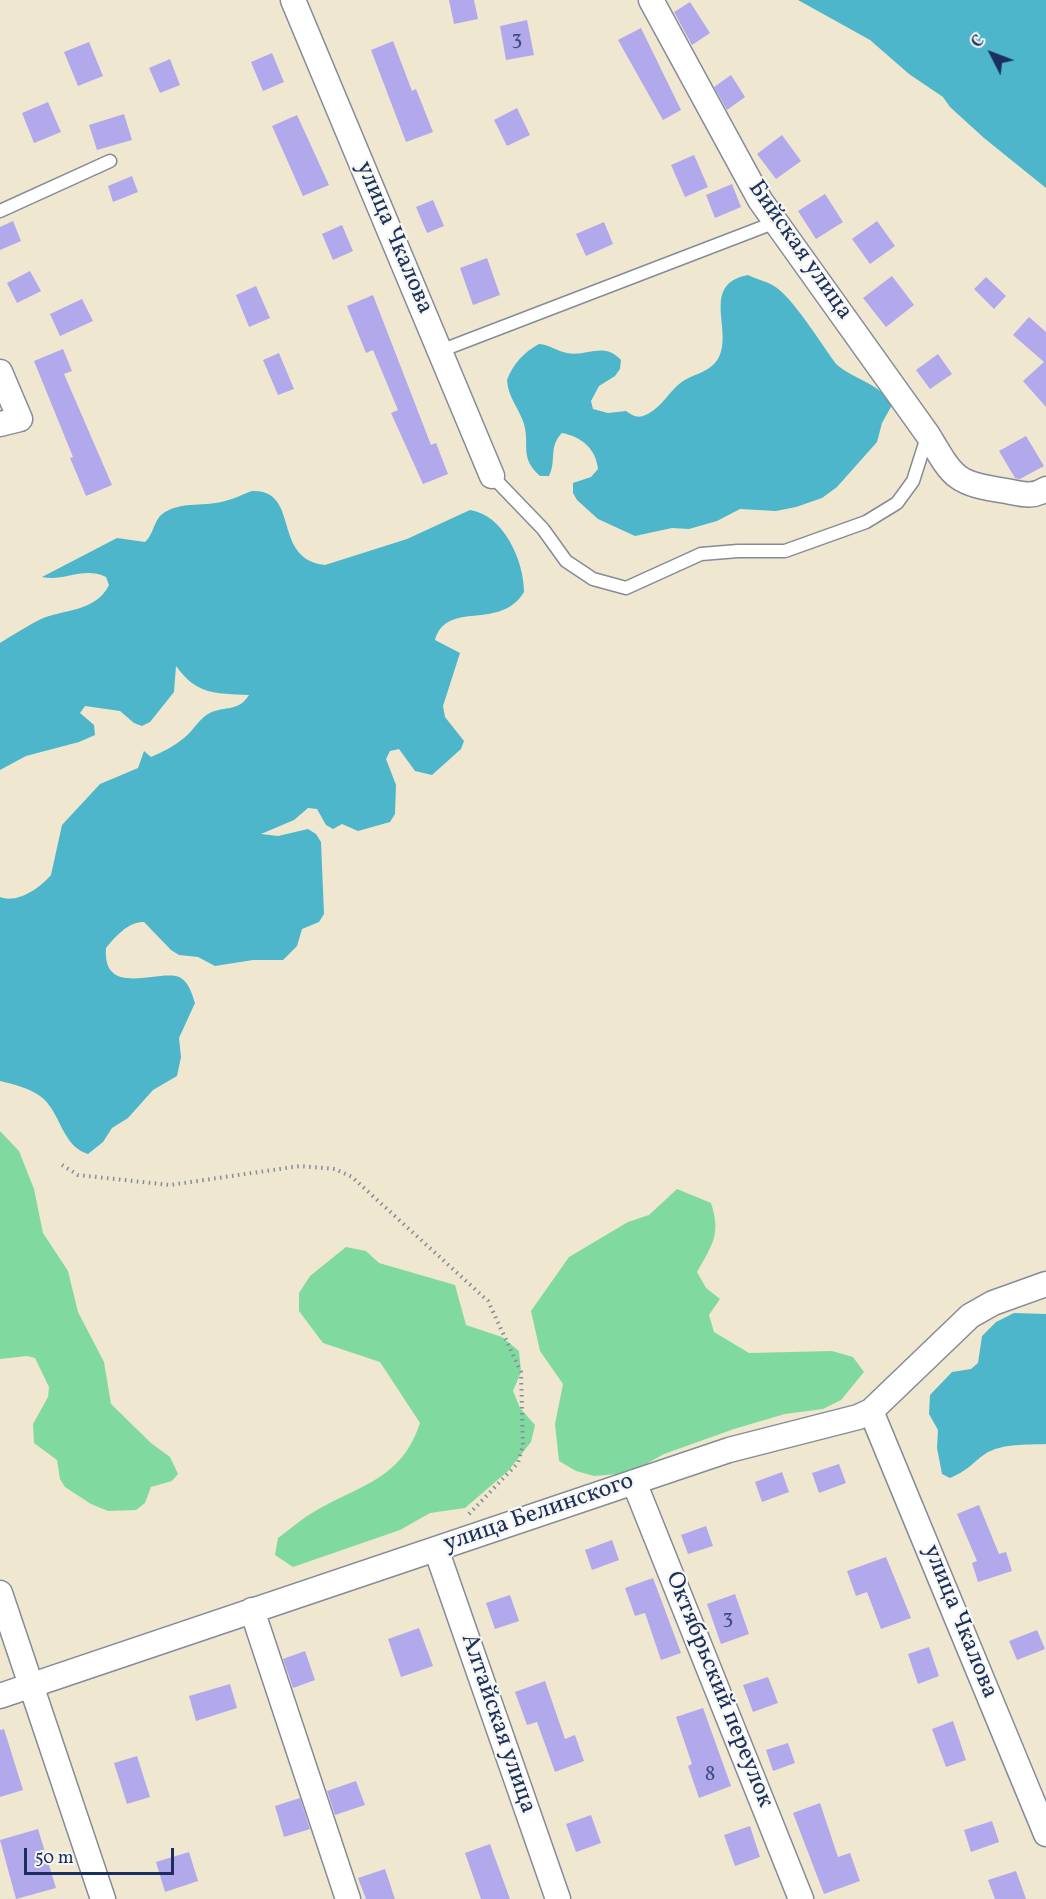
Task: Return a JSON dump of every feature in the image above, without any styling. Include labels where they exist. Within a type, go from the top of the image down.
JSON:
[{"type":"street","name":"улица Чкалова","points":[[293,0],[492,476]]},
{"type":"street","name":"Бийская улица","points":[[651,0],[760,200],[928,435],[948,469],[970,486],[1035,496],[1046,489]]},
{"type":"street","points":[[0,372],[10,421]]},
{"type":"street","name":"улица Белинского","points":[[0,1695],[729,1450],[858,1417],[871,1411],[970,1316],[993,1303],[1046,1284]]},
{"type":"street","name":"улица Чкалова","points":[[871,1411],[1046,1834]]},
{"type":"street","name":"Октябрьский переулок","points":[[634,1482],[801,1899]]},
{"type":"street","name":"Алтайская улица","points":[[436,1549],[558,1899]]},
{"type":"street","points":[[0,1593],[103,1899]]},
{"type":"street","points":[[252,1610],[348,1899]]},
{"type":"lane","points":[[0,211],[110,161]]},
{"type":"lane","points":[[440,351],[776,222]]},
{"type":"lane","points":[[492,476],[543,529],[566,561],[593,579],[626,588],[701,554],[785,551],[866,522],[897,503],[913,481],[928,435]]},
{"type":"path","points":[[62,1166],[78,1175],[170,1185],[281,1167],[318,1165],[335,1169],[352,1177],[488,1301],[521,1372],[523,1445],[518,1463],[460,1523]]},
{"type":"green space","points":[[0,1131],[19,1151],[34,1189],[43,1233],[68,1271],[78,1312],[104,1362],[111,1404],[151,1443],[170,1457],[178,1474],[172,1481],[151,1487],[145,1503],[136,1510],[108,1511],[91,1504],[65,1487],[60,1479],[57,1460],[34,1443],[33,1424],[48,1397],[49,1387],[35,1358],[27,1356],[0,1359]]},
{"type":"green space","points":[[677,1189],[711,1203],[714,1214],[714,1239],[697,1272],[706,1288],[720,1299],[709,1315],[714,1332],[749,1353],[832,1351],[853,1357],[864,1372],[841,1400],[823,1409],[785,1414],[734,1429],[664,1454],[630,1473],[594,1476],[576,1471],[559,1461],[555,1424],[563,1384],[540,1351],[531,1311],[569,1257],[628,1222],[649,1215]]},
{"type":"green space","points":[[346,1247],[366,1251],[379,1263],[455,1285],[466,1325],[502,1337],[519,1351],[521,1372],[513,1391],[520,1408],[535,1425],[531,1442],[508,1471],[465,1508],[430,1513],[400,1530],[293,1567],[275,1555],[278,1538],[312,1513],[390,1470],[402,1458],[420,1423],[380,1362],[323,1343],[299,1311],[299,1293],[310,1276]]},
{"type":"water","points":[[798,0],[1046,0],[1046,188],[984,138],[950,107],[943,97],[909,74],[870,40]]},
{"type":"water","points":[[748,275],[771,284],[781,291],[836,364],[880,391],[892,405],[882,423],[877,442],[837,487],[822,498],[796,507],[776,511],[740,509],[717,521],[689,529],[672,528],[635,536],[598,519],[577,500],[573,493],[573,483],[591,477],[598,469],[591,450],[582,441],[562,433],[555,443],[549,476],[540,476],[529,463],[524,424],[509,392],[507,380],[512,369],[524,355],[539,344],[574,354],[602,350],[615,354],[621,360],[620,369],[615,376],[599,386],[591,401],[593,409],[608,413],[626,411],[632,415],[643,416],[658,407],[683,381],[705,371],[715,363],[722,346],[721,298],[725,288],[734,280]]},
{"type":"water","points":[[252,491],[267,493],[276,501],[298,551],[308,560],[325,565],[407,539],[470,510],[482,514],[493,521],[510,541],[520,567],[524,592],[514,604],[502,611],[462,617],[441,628],[435,640],[460,653],[443,706],[445,717],[464,741],[461,749],[432,775],[415,771],[399,749],[390,751],[386,759],[396,785],[395,814],[390,822],[358,831],[342,824],[333,829],[326,825],[317,809],[308,808],[294,820],[261,834],[278,836],[308,829],[316,834],[321,842],[324,914],[319,922],[302,929],[297,946],[283,960],[253,960],[215,966],[198,957],[179,955],[171,950],[144,922],[128,927],[118,934],[106,948],[107,964],[113,973],[135,978],[172,976],[181,978],[188,986],[195,1003],[179,1038],[181,1057],[177,1076],[153,1090],[128,1118],[112,1128],[103,1142],[88,1154],[72,1144],[53,1110],[40,1096],[0,1081],[0,897],[7,899],[28,894],[51,875],[62,825],[100,784],[138,768],[144,751],[151,757],[164,751],[184,738],[208,714],[235,707],[245,701],[249,695],[217,693],[200,688],[184,676],[176,666],[174,692],[150,722],[142,726],[134,723],[120,711],[85,706],[80,713],[94,725],[95,735],[79,742],[26,756],[0,770],[0,643],[41,619],[88,605],[103,594],[109,585],[106,577],[98,574],[81,573],[58,578],[42,577],[117,538],[145,542],[158,518],[172,509],[187,505],[217,503]]},
{"type":"water","points":[[1014,1313],[1046,1314],[1046,1444],[1015,1445],[992,1450],[950,1478],[942,1474],[937,1448],[938,1430],[929,1414],[930,1395],[952,1372],[971,1369],[978,1363],[982,1336],[996,1322]]},
{"type":"building","points":[[449,0],[474,0],[478,19],[454,24]]},
{"type":"building","points":[[690,2],[710,33],[692,45],[674,12]]},
{"type":"building","points":[[527,20],[534,55],[506,60],[500,26]]},
{"type":"building","points":[[641,28],[681,110],[663,120],[618,40]]},
{"type":"building","points":[[393,41],[412,91],[416,89],[433,132],[406,142],[371,50]]},
{"type":"building","points":[[89,42],[103,76],[78,86],[64,52]]},
{"type":"building","points":[[272,53],[284,82],[263,91],[251,62]]},
{"type":"building","points":[[170,59],[180,85],[160,93],[149,68]]},
{"type":"building","points":[[731,75],[745,97],[727,110],[714,87]]},
{"type":"building","points":[[48,102],[61,132],[34,143],[22,113]]},
{"type":"building","points":[[517,108],[530,135],[507,146],[494,120]]},
{"type":"building","points":[[124,114],[132,140],[97,150],[89,125]]},
{"type":"building","points":[[297,115],[329,185],[303,196],[272,126]]},
{"type":"building","points":[[782,135],[801,161],[776,179],[757,154]]},
{"type":"building","points":[[694,155],[708,187],[685,197],[671,165]]},
{"type":"building","points":[[132,176],[138,192],[113,202],[108,186]]},
{"type":"building","points":[[732,184],[741,207],[715,218],[706,195]]},
{"type":"building","points":[[825,194],[843,222],[816,239],[798,211]]},
{"type":"building","points":[[433,200],[444,226],[427,233],[416,207]]},
{"type":"building","points":[[13,221],[21,241],[0,250],[0,227]]},
{"type":"building","points":[[877,221],[895,246],[870,264],[852,239]]},
{"type":"building","points":[[604,222],[613,244],[586,256],[576,234]]},
{"type":"building","points":[[342,225],[353,251],[333,260],[322,234]]},
{"type":"building","points":[[487,258],[500,295],[473,305],[460,268]]},
{"type":"building","points":[[30,271],[41,291],[17,303],[7,283]]},
{"type":"building","points":[[892,276],[914,305],[886,327],[863,298]]},
{"type":"building","points":[[986,277],[1006,296],[994,309],[974,289]]},
{"type":"building","points":[[256,286],[270,318],[249,327],[236,295]]},
{"type":"building","points":[[373,295],[431,445],[436,443],[448,474],[423,484],[391,413],[398,410],[373,350],[366,353],[347,306]]},
{"type":"building","points":[[82,299],[93,321],[60,336],[50,314]]},
{"type":"building","points":[[1029,317],[1046,332],[1046,407],[1023,381],[1044,362],[1013,335]]},
{"type":"building","points":[[63,349],[72,371],[64,374],[112,485],[86,496],[70,458],[73,457],[34,361]]},
{"type":"building","points":[[279,353],[294,389],[278,395],[263,360]]},
{"type":"building","points":[[938,354],[952,374],[930,389],[916,370]]},
{"type":"building","points":[[1026,436],[1044,466],[1020,479],[1015,478],[999,451]]},
{"type":"building","points":[[839,1464],[846,1483],[819,1493],[812,1473]]},
{"type":"building","points":[[782,1472],[789,1492],[762,1502],[755,1482]]},
{"type":"building","points":[[979,1505],[999,1554],[1006,1552],[1012,1571],[978,1582],[972,1563],[977,1561],[957,1514]]},
{"type":"building","points":[[706,1526],[713,1546],[688,1554],[681,1535]]},
{"type":"building","points":[[612,1540],[619,1560],[592,1570],[585,1550]]},
{"type":"building","points":[[886,1557],[911,1618],[881,1629],[867,1592],[856,1596],[847,1571]]},
{"type":"building","points":[[653,1578],[681,1653],[661,1660],[645,1613],[635,1616],[625,1588]]},
{"type":"building","points":[[735,1594],[749,1634],[721,1644],[707,1604]]},
{"type":"building","points":[[510,1595],[519,1621],[495,1629],[486,1603]]},
{"type":"building","points":[[419,1628],[433,1666],[401,1677],[388,1639]]},
{"type":"building","points":[[1037,1630],[1045,1649],[1017,1660],[1009,1641]]},
{"type":"building","points":[[929,1647],[939,1676],[918,1684],[908,1654]]},
{"type":"building","points":[[305,1651],[315,1680],[293,1688],[283,1659]]},
{"type":"building","points":[[768,1677],[778,1703],[753,1712],[743,1685]]},
{"type":"building","points":[[545,1681],[565,1739],[575,1735],[584,1761],[555,1772],[537,1722],[527,1725],[515,1692]]},
{"type":"building","points":[[230,1684],[237,1708],[196,1721],[189,1696]]},
{"type":"building","points":[[703,1708],[731,1786],[699,1798],[688,1766],[692,1764],[676,1717]]},
{"type":"building","points":[[953,1721],[966,1760],[946,1767],[932,1729]]},
{"type":"building","points":[[4,1729],[23,1790],[0,1797],[0,1730]]},
{"type":"building","points":[[788,1743],[795,1763],[773,1771],[766,1750]]},
{"type":"building","points":[[137,1756],[150,1797],[127,1804],[114,1763]]},
{"type":"building","points":[[356,1781],[365,1805],[335,1815],[327,1791]]},
{"type":"building","points":[[300,1798],[310,1829],[284,1837],[275,1806]]},
{"type":"building","points":[[820,1803],[838,1857],[850,1853],[860,1881],[824,1894],[793,1813]]},
{"type":"building","points":[[591,1815],[601,1843],[576,1852],[566,1824]]},
{"type":"building","points":[[992,1821],[999,1842],[971,1852],[964,1830]]},
{"type":"building","points":[[750,1826],[760,1857],[735,1866],[724,1835]]},
{"type":"building","points":[[38,1829],[56,1888],[16,1899],[0,1840]]},
{"type":"building","points":[[490,1844],[510,1899],[481,1899],[465,1853]]},
{"type":"building","points":[[189,1852],[198,1881],[165,1892],[156,1862]]},
{"type":"building","points":[[385,1869],[395,1899],[366,1899],[358,1878]]},
{"type":"building","points":[[1016,1871],[1026,1899],[995,1899],[988,1880]]}]
